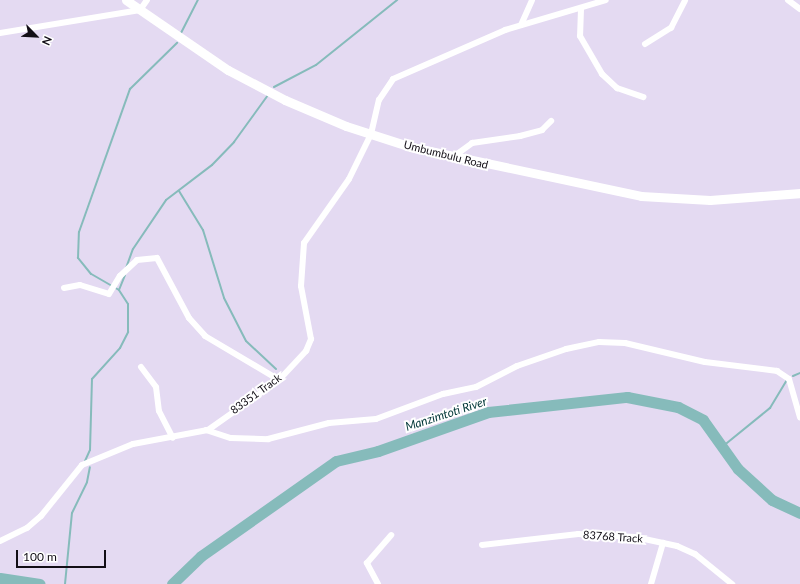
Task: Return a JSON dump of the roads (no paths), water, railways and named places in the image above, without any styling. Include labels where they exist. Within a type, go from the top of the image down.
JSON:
[{"type":"main road","name":"Umbumbulu Road","points":[[126,0],[234,73],[285,100],[371,134],[453,157],[641,196],[710,200],[800,193]]},
{"type":"street","points":[[0,33],[140,10],[147,0]]},
{"type":"street","points":[[521,25],[532,0]]},
{"type":"street","name":"83351 Track","points":[[0,541],[27,528],[40,516],[82,465],[133,444],[173,438],[206,430],[278,380],[306,351],[311,339],[301,286],[304,243],[349,179],[371,134],[379,100],[398,75],[521,25],[581,9],[606,0]]},
{"type":"street","points":[[645,44],[671,28],[685,0]]},
{"type":"street","points":[[788,0],[800,9]]},
{"type":"street","points":[[581,9],[580,36],[602,74],[617,88],[643,97]]},
{"type":"street","points":[[453,157],[472,143],[520,136],[542,130],[552,121]]},
{"type":"street","points":[[64,288],[80,285],[109,294],[120,276],[138,259],[157,258],[189,318],[205,336],[278,380]]},
{"type":"street","points":[[206,430],[231,438],[268,439],[328,423],[376,419],[443,394],[476,387],[517,366],[566,349],[599,342],[625,343],[706,362],[777,370],[789,379],[800,417]]},
{"type":"street","points":[[141,367],[156,387],[159,411],[173,438]]},
{"type":"street","name":"83768 Track","points":[[482,545],[578,534],[663,542],[695,554],[732,584]]},
{"type":"street","points":[[378,584],[367,563],[391,535]]},
{"type":"street","points":[[651,584],[663,542]]},
{"type":"waterway","points":[[181,33],[198,0]]},
{"type":"waterway","points":[[274,87],[316,65],[397,0]]},
{"type":"waterway","points":[[119,290],[91,274],[78,258],[79,232],[130,89],[177,43]]},
{"type":"waterway","points":[[126,268],[133,249],[166,200],[212,165],[234,142],[268,95]]},
{"type":"waterway","points":[[179,191],[203,230],[224,298],[246,341],[276,369]]},
{"type":"waterway","points":[[85,461],[90,450],[92,379],[120,348],[128,332],[128,304],[119,290],[125,275]]},
{"type":"waterway","points":[[793,376],[800,373]]},
{"type":"waterway","points":[[722,447],[770,408],[787,380]]},
{"type":"waterway","name":"Manzimtoti River","points":[[172,584],[201,556],[336,461],[378,451],[488,412],[627,397],[678,407],[703,420],[738,469],[772,500],[800,513]]},
{"type":"waterway","points":[[65,584],[72,513],[87,482],[90,467]]},
{"type":"waterway","name":"Manzimtoti River","points":[[0,578],[40,584]]}]
